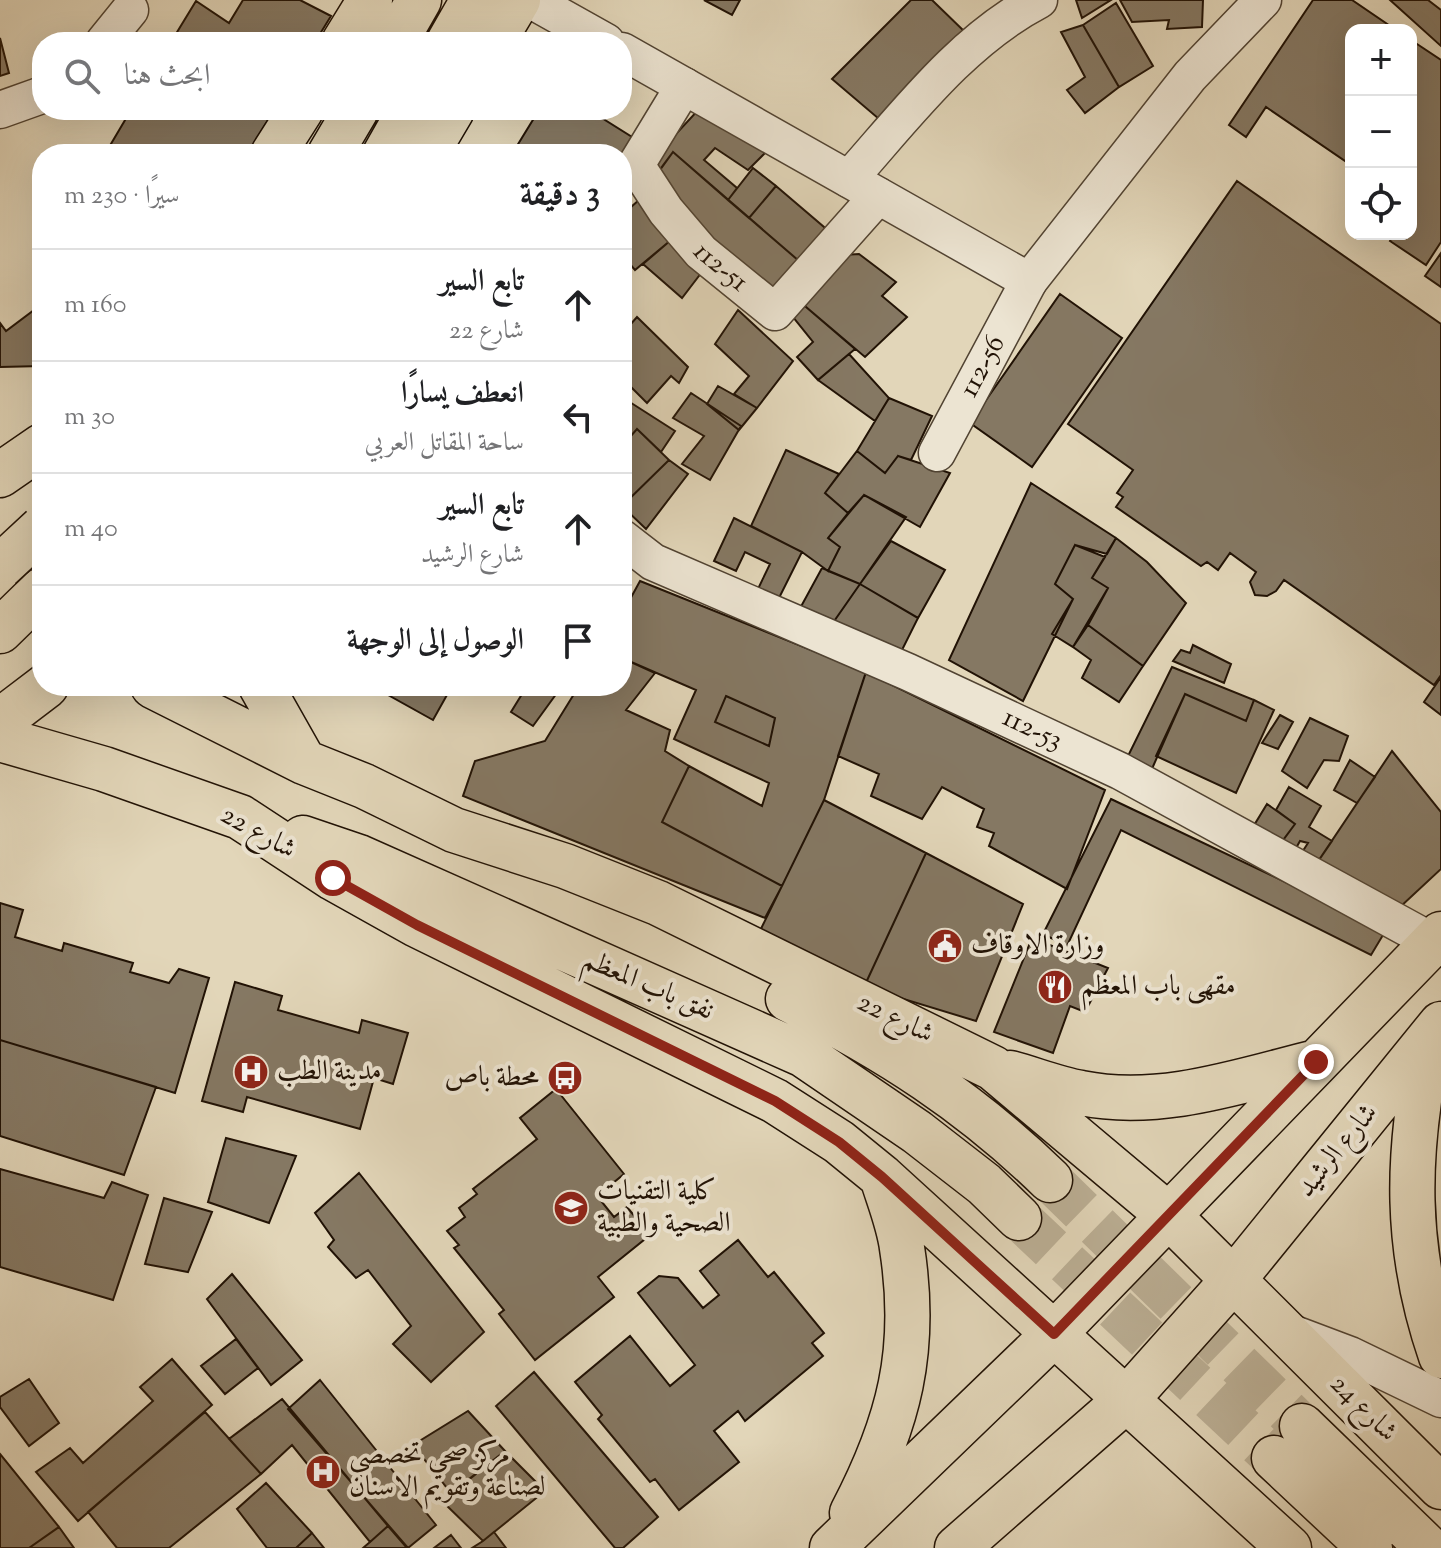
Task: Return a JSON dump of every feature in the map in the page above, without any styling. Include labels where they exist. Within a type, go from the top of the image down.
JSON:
[{"type":"main road","points":[[350,32],[370,0]]},
{"type":"main road","points":[[401,32],[419,0]]},
{"type":"main road","points":[[455,32],[473,0]]},
{"type":"main road","points":[[499,32],[518,0]]},
{"type":"main road","points":[[279,144],[295,120]]},
{"type":"main road","points":[[336,144],[350,120]]},
{"type":"main road","points":[[391,144],[404,120]]},
{"type":"main road","points":[[432,144],[446,120]]},
{"type":"main road","points":[[0,475],[32,453]]},
{"type":"main road","points":[[0,567],[32,537]]},
{"type":"main road","points":[[0,631],[32,600]]},
{"type":"main road","points":[[0,721],[33,696]]},
{"type":"main road","name":"شارع 22","points":[[173,696],[304,762],[364,786],[454,830],[565,866],[658,903],[993,1068],[1168,1215],[1234,1279]]},
{"type":"main road","points":[[267,696],[304,762]]},
{"type":"main road","name":"شارع 22","points":[[0,739],[104,769],[240,817],[333,878],[417,925],[775,1101],[839,1142],[882,1177],[1126,1400]]},
{"type":"main road","name":"نفق باب المعظم","points":[[240,817],[359,857],[804,1055],[917,1132],[984,1184],[1019,1218]]},
{"type":"main road","name":"نفق باب المعظم","points":[[454,830],[807,1009],[909,1065],[960,1100],[1050,1180]]},
{"type":"main road","points":[[832,1548],[1054,1334],[1437,938]]},
{"type":"main road","points":[[1436,1031],[1416,1107],[1410,1169],[1412,1232],[1420,1278],[1441,1356]]},
{"type":"main road","name":"شارع الرشيد","points":[[957,1548],[1126,1400],[1234,1279],[1436,1031]]},
{"type":"main road","points":[[993,1068],[1081,1093],[1127,1098],[1177,1096],[1316,1062]]},
{"type":"main road","points":[[826,1548],[849,1518],[882,1455],[902,1387],[909,1316],[904,1260],[882,1177]]},
{"type":"main road","name":"شارع 24","points":[[1234,1279],[1441,1487]]},
{"type":"main road","points":[[1126,1400],[1289,1548]]},
{"type":"main road","points":[[1370,1548],[1288,1442],[1428,1548]]},
{"type":"street","points":[[531,0],[588,32]]},
{"type":"street","points":[[863,188],[924,94],[1009,16],[1039,0]]},
{"type":"street","name":"112-56","points":[[937,453],[1029,281],[1190,76],[1263,0]]},
{"type":"street","points":[[112,32],[130,10]]},
{"type":"street","points":[[632,57],[1029,281]]},
{"type":"street","name":"112-51","points":[[684,86],[636,165],[666,211],[701,252],[775,312],[863,188]]},
{"type":"street","points":[[0,110],[32,99]]},
{"type":"street","name":"112-53","points":[[632,546],[653,562],[908,672],[1120,771],[1437,938]]},
{"type":"street","name":"شارع 24","points":[[1286,1331],[1350,1355],[1441,1399]]},
{"type":"building","points":[[243,0],[300,0],[331,16],[321,32],[177,32],[196,1],[229,23]]},
{"type":"building","points":[[704,0],[740,0],[732,15]]},
{"type":"building","points":[[911,0],[932,0],[966,33],[879,119],[832,79]]},
{"type":"building","points":[[1076,0],[1111,0],[1082,18]]},
{"type":"building","points":[[1120,0],[1203,0],[1202,27],[1167,29],[1169,20],[1132,22]]},
{"type":"building","points":[[1313,0],[1352,0],[1387,24],[1345,24],[1345,161],[1266,107],[1246,137],[1229,125]]},
{"type":"building","points":[[1390,0],[1428,0],[1441,10],[1441,46]]},
{"type":"building","points":[[1116,3],[1153,66],[1119,87],[1083,25]]},
{"type":"building","points":[[1083,25],[1119,87],[1085,113],[1067,90],[1085,77],[1061,32]]},
{"type":"building","points":[[0,38],[9,73],[0,76]]},
{"type":"building","points":[[1417,44],[1441,60],[1441,242],[1426,265],[1390,241],[1417,240]]},
{"type":"building","points":[[700,108],[768,150],[748,170],[715,148],[704,160],[737,188],[728,200],[673,152],[658,172],[650,162]]},
{"type":"building","points":[[125,120],[268,120],[254,144],[111,144]]},
{"type":"building","points":[[533,120],[605,120],[640,142],[632,147],[632,144],[518,144]]},
{"type":"building","points":[[673,152],[806,267],[773,305],[655,177]]},
{"type":"building","points":[[753,168],[776,186],[749,218],[728,200]]},
{"type":"building","points":[[1237,181],[1441,324],[1441,675],[1434,685],[1284,580],[1276,591],[1267,596],[1255,595],[1250,582],[1256,572],[1230,553],[1218,570],[1207,562],[1201,566],[1116,507],[1123,497],[1117,493],[1133,470],[1068,424]]},
{"type":"building","points":[[776,186],[831,233],[806,267],[749,218]]},
{"type":"building","points":[[639,200],[671,240],[635,270],[632,267],[632,206]]},
{"type":"building","points":[[671,240],[705,268],[682,298],[643,264]]},
{"type":"building","points":[[1441,253],[1441,287],[1425,276]]},
{"type":"building","points":[[859,254],[896,282],[882,296],[907,317],[865,357],[799,301],[843,255]]},
{"type":"building","points":[[1060,294],[1122,338],[1032,467],[970,423]]},
{"type":"building","points":[[799,301],[855,349],[818,380],[797,357],[813,342],[789,312]]},
{"type":"building","points":[[738,310],[793,361],[757,408],[734,394],[749,376],[715,344]]},
{"type":"building","points":[[32,312],[32,366],[0,367],[0,323],[6,331]]},
{"type":"building","points":[[637,317],[688,367],[679,383],[671,376],[647,403],[632,388],[632,323]]},
{"type":"building","points":[[849,354],[889,398],[875,421],[818,380]]},
{"type":"building","points":[[718,386],[757,408],[739,430],[707,404]]},
{"type":"building","points":[[691,393],[741,426],[710,480],[682,464],[704,436],[673,418]]},
{"type":"building","points":[[889,398],[932,416],[911,460],[898,456],[885,473],[857,451]]},
{"type":"building","points":[[632,403],[675,431],[661,452],[637,429],[632,435]]},
{"type":"building","points":[[637,429],[669,460],[632,496],[632,435]]},
{"type":"building","points":[[786,450],[839,474],[825,493],[848,513],[828,538],[840,547],[828,571],[802,552],[751,526]]},
{"type":"building","points":[[857,451],[885,473],[898,456],[950,473],[920,527],[864,495],[848,513],[825,493]]},
{"type":"building","points":[[669,460],[688,474],[646,529],[632,516],[632,496]]},
{"type":"building","points":[[1031,483],[1116,538],[1107,554],[1075,545],[1055,584],[1073,599],[1023,701],[949,660]]},
{"type":"building","points":[[864,495],[906,517],[860,584],[828,571],[840,547],[828,538]]},
{"type":"building","points":[[734,518],[802,552],[777,602],[756,593],[770,564],[745,552],[736,571],[714,561]]},
{"type":"building","points":[[1116,538],[1147,562],[1186,603],[1143,666],[1088,625],[1108,588],[1092,578]]},
{"type":"building","points":[[891,541],[945,570],[918,618],[860,584]]},
{"type":"building","points":[[1075,545],[1105,557],[1092,578],[1108,588],[1073,647],[1052,634],[1073,599],[1055,584]]},
{"type":"building","points":[[822,568],[860,584],[830,627],[798,612]]},
{"type":"building","points":[[640,581],[866,672],[824,800],[782,886],[662,822],[689,766],[762,806],[769,783],[674,739],[696,690],[632,662],[632,596]]},
{"type":"building","points":[[860,584],[918,618],[898,658],[830,627]]},
{"type":"building","points":[[1088,625],[1143,666],[1119,702],[1082,678],[1091,660],[1073,647]]},
{"type":"building","points":[[1193,645],[1231,664],[1224,683],[1173,661],[1181,650],[1190,653]]},
{"type":"building","points":[[632,663],[655,673],[626,710],[670,730],[665,751],[689,766],[662,822],[782,886],[765,918],[463,796],[475,761],[545,741],[573,696],[632,696]]},
{"type":"building","points":[[1172,667],[1254,700],[1246,721],[1185,694],[1151,771],[1127,758]]},
{"type":"building","points":[[866,672],[1105,790],[1067,889],[989,846],[994,833],[977,827],[984,809],[942,787],[922,819],[871,796],[879,774],[838,756]]},
{"type":"building","points":[[1441,677],[1441,715],[1424,702]]},
{"type":"building","points":[[1185,694],[1246,721],[1254,700],[1274,710],[1236,793],[1156,756]]},
{"type":"building","points":[[390,696],[446,696],[433,720]]},
{"type":"building","points":[[521,696],[555,696],[533,726],[511,712]]},
{"type":"building","points":[[726,696],[775,718],[769,746],[715,722]]},
{"type":"building","points":[[1280,715],[1293,722],[1278,749],[1262,743]]},
{"type":"building","points":[[1310,718],[1348,736],[1339,761],[1324,760],[1307,788],[1282,771]]},
{"type":"building","points":[[1392,751],[1441,812],[1441,869],[1399,908],[1317,863]]},
{"type":"building","points":[[1350,760],[1375,777],[1357,803],[1334,790]]},
{"type":"building","points":[[1289,787],[1321,806],[1309,827],[1332,841],[1317,863],[1301,854],[1308,843],[1300,841],[1295,850],[1281,843],[1295,824],[1276,810]]},
{"type":"building","points":[[1111,799],[1386,930],[1371,955],[1121,830],[1067,946],[1043,934]]},
{"type":"building","points":[[824,800],[926,853],[864,987],[756,939]]},
{"type":"building","points":[[1267,804],[1295,824],[1281,843],[1253,827]]},
{"type":"building","name":"وزارة الاوقاف","points":[[926,853],[1023,904],[976,1021],[864,987]]},
{"type":"building","points":[[0,903],[23,910],[15,937],[62,951],[64,943],[133,963],[130,972],[169,983],[179,969],[209,978],[175,1093],[0,1040]]},
{"type":"building","name":"مقهى باب المعظم","points":[[1032,938],[1108,968],[1085,1012],[1070,1006],[1053,1053],[994,1032]]},
{"type":"building","points":[[235,982],[282,996],[278,1010],[359,1033],[362,1020],[408,1033],[393,1084],[374,1078],[360,1129],[247,1097],[243,1112],[202,1101]]},
{"type":"building","points":[[0,1040],[156,1087],[124,1175],[0,1136]]},
{"type":"building","points":[[556,1089],[624,1174],[597,1196],[614,1217],[627,1207],[650,1235],[598,1277],[614,1297],[535,1360],[499,1314],[504,1310],[454,1248],[459,1245],[447,1231],[465,1217],[459,1208],[477,1194],[473,1189],[537,1139],[520,1118]]},
{"type":"building","points":[[226,1138],[296,1156],[269,1223],[208,1202]]},
{"type":"building","points":[[0,1169],[104,1198],[112,1182],[148,1195],[113,1300],[0,1267]]},
{"type":"building","points":[[359,1173],[484,1332],[431,1382],[393,1344],[411,1326],[368,1270],[356,1278],[328,1247],[334,1240],[315,1213]]},
{"type":"building","points":[[164,1198],[212,1212],[188,1272],[145,1264]]},
{"type":"building","points":[[738,1240],[768,1277],[774,1272],[824,1333],[812,1343],[823,1356],[745,1421],[738,1411],[714,1431],[739,1462],[679,1510],[655,1479],[650,1482],[598,1419],[602,1415],[575,1382],[630,1336],[670,1386],[695,1365],[638,1293],[659,1276],[678,1278],[703,1308],[719,1295],[700,1271]]},
{"type":"building","points":[[232,1274],[302,1360],[271,1385],[207,1299]]},
{"type":"building","points":[[236,1339],[258,1368],[225,1394],[201,1366]]},
{"type":"building","points":[[172,1359],[212,1405],[78,1521],[36,1472],[70,1448],[83,1463],[153,1401],[140,1387]]},
{"type":"building","points":[[534,1372],[658,1517],[623,1548],[615,1548],[496,1406]]},
{"type":"building","points":[[29,1379],[59,1423],[29,1446],[0,1407],[0,1397]]},
{"type":"building","points":[[320,1380],[436,1525],[408,1548],[288,1409]]},
{"type":"building","points":[[282,1399],[388,1526],[370,1542],[292,1445],[261,1474],[229,1439]]},
{"type":"building","points":[[468,1411],[505,1451],[451,1493],[413,1445]]},
{"type":"building","points":[[205,1412],[261,1474],[169,1548],[117,1548],[88,1512]]},
{"type":"building","points":[[505,1451],[545,1491],[483,1541],[442,1501]]},
{"type":"building","points":[[0,1454],[59,1527],[29,1548],[0,1548]]},
{"type":"building","points":[[266,1483],[312,1533],[296,1548],[267,1548],[237,1509]]},
{"type":"building","points":[[388,1526],[407,1548],[363,1548],[370,1542]]},
{"type":"building","points":[[59,1527],[74,1548],[29,1548]]},
{"type":"building","points":[[494,1532],[506,1548],[472,1548],[483,1541]]},
{"type":"building","points":[[312,1533],[324,1548],[296,1548]]},
{"type":"building","points":[[451,1535],[461,1548],[434,1548]]},
{"type":"tunnel","points":[[1050,1180],[1302,1426]]},
{"type":"tunnel","points":[[1019,1218],[1274,1458]]},
{"type":"place","name":"وزارة الاوقاف","points":[[945,946]]},
{"type":"place","name":"مقهى باب المعظم","points":[[1055,987]]},
{"type":"place","name":"مدينة الطب","points":[[251,1072]]},
{"type":"place","name":"محطة باص","points":[[565,1078]]},
{"type":"place","name":"كلية التقنيات الصحية والطبية","points":[[571,1208]]},
{"type":"place","name":"مركز صحي تخصصي لصناعة وتقويم الاسنان","points":[[323,1472]]},
{"type":"route","points":[[333,878],[417,925],[775,1101],[839,1142],[882,1177],[1054,1334],[1316,1062]]}]
